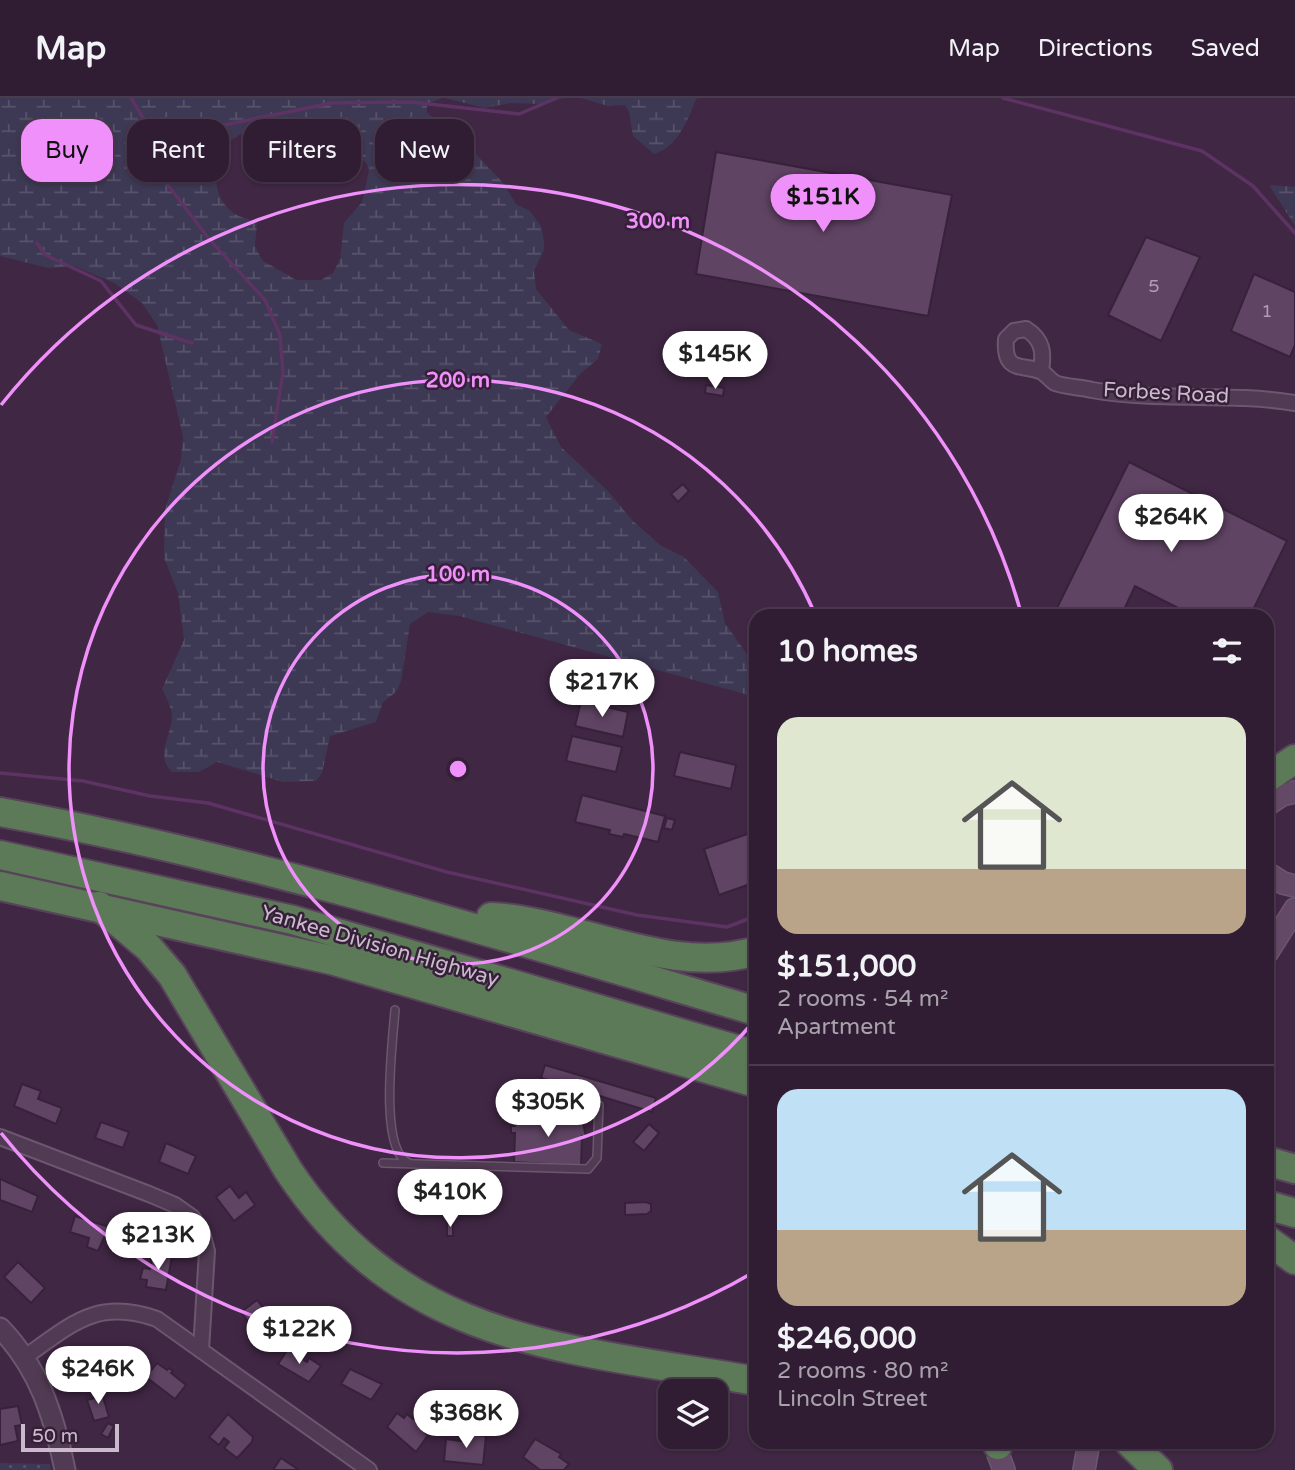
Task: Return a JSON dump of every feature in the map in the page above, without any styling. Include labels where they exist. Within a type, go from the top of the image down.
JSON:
[{"type":"highway","points":[[1276,793],[1295,759]]},
{"type":"highway","name":"Yankee Division Highway","points":[[0,812],[206,855],[426,914],[749,1009]]},
{"type":"highway","name":"Yankee Division Highway","points":[[0,855],[156,887],[315,926],[749,1053]]},
{"type":"highway","points":[[0,886],[99,906],[353,966],[749,1081]]},
{"type":"highway","points":[[99,906],[149,948],[172,975],[288,1170],[315,1207],[349,1244],[394,1280],[457,1316],[521,1339],[749,1380]]},
{"type":"highway","points":[[426,914],[503,917],[687,956],[721,958],[749,952]]},
{"type":"highway","points":[[1274,1163],[1295,1169]]},
{"type":"highway","points":[[1274,1207],[1295,1213]]},
{"type":"highway","points":[[1274,1240],[1295,1244]]},
{"type":"highway","points":[[1274,1244],[1295,1260]]},
{"type":"highway","points":[[1136,1449],[1158,1470]]},
{"type":"main road","points":[[1274,877],[1295,886]]},
{"type":"main road","points":[[1274,942],[1295,909]]},
{"type":"main road","points":[[1084,1470],[1088,1449]]},
{"type":"street","name":"Forbes Road","points":[[1041,371],[1055,383],[1119,395],[1222,396],[1295,403]]},
{"type":"street","points":[[0,1137],[149,1194],[175,1205],[192,1217],[202,1233],[206,1251],[201,1350]]},
{"type":"street","points":[[25,1357],[76,1322],[106,1311],[125,1310],[157,1319],[369,1470]]},
{"type":"street","points":[[0,1328],[25,1357],[53,1416],[65,1470]]},
{"type":"lane","points":[[395,1010],[390,1128],[399,1157],[411,1163]]},
{"type":"lane","points":[[383,1163],[588,1169],[597,1158],[599,1105]]},
{"type":"green space","points":[[0,98],[442,98],[427,104],[427,113],[435,119],[375,119],[375,182],[474,182],[474,152],[503,183],[516,204],[530,211],[541,226],[544,250],[534,271],[536,289],[569,330],[602,344],[598,359],[581,373],[546,417],[561,447],[608,491],[632,520],[660,545],[684,557],[718,592],[725,623],[749,657],[749,695],[459,616],[428,612],[410,624],[401,682],[396,692],[383,702],[376,722],[330,736],[322,773],[316,781],[283,782],[217,762],[199,772],[172,772],[164,759],[164,752],[172,716],[162,689],[184,640],[178,593],[164,558],[165,510],[181,459],[183,437],[157,325],[142,303],[114,283],[74,266],[48,268],[0,256]],"holes":[[[127,119],[229,119],[229,143],[243,134],[243,119],[361,119],[361,158],[369,171],[362,202],[344,223],[340,259],[333,273],[321,280],[296,280],[262,260],[255,246],[257,223],[232,212],[224,204],[216,182],[127,182]]]},
{"type":"green space","points":[[445,98],[564,98],[539,104],[511,103],[484,108]]},
{"type":"green space","points":[[581,98],[699,98],[675,139],[662,151],[654,154],[633,136],[629,112],[625,105],[608,106]]},
{"type":"green space","points":[[1269,185],[1295,187],[1295,226]]},
{"type":"green space","points":[[0,1463],[50,1464],[51,1470],[0,1470]]},
{"type":"building","points":[[716,152],[952,195],[928,316],[696,274]]},
{"type":"building","points":[[1146,237],[1200,257],[1161,341],[1108,315]]},
{"type":"building","points":[[1254,274],[1295,292],[1295,345],[1290,357],[1231,331]]},
{"type":"building","points":[[706,385],[724,388],[723,396],[705,393]]},
{"type":"building","points":[[1129,462],[1287,541],[1253,609],[1180,609],[1135,586],[1124,609],[1056,609]]},
{"type":"building","points":[[683,484],[689,491],[678,502],[671,494]]},
{"type":"building","points":[[581,701],[628,712],[623,737],[575,726]]},
{"type":"building","points":[[572,736],[622,747],[616,772],[566,761]]},
{"type":"building","points":[[680,752],[736,765],[731,789],[674,776]]},
{"type":"building","points":[[582,795],[665,816],[658,842],[624,834],[623,837],[609,834],[610,830],[575,822]]},
{"type":"building","points":[[667,818],[675,820],[672,830],[664,828]]},
{"type":"building","points":[[749,833],[749,884],[719,895],[704,849]]},
{"type":"building","points":[[545,1065],[656,1098],[652,1112],[541,1078]]},
{"type":"building","points":[[22,1084],[41,1091],[38,1099],[62,1108],[56,1124],[14,1106]]},
{"type":"building","points":[[542,1109],[557,1109],[557,1123],[564,1123],[564,1118],[582,1119],[586,1137],[582,1136],[581,1166],[514,1162],[515,1133],[511,1133],[511,1126],[515,1126],[516,1117],[525,1112],[533,1112],[542,1122]]},
{"type":"building","points":[[101,1122],[129,1132],[123,1148],[95,1138]]},
{"type":"building","points":[[649,1124],[659,1133],[644,1151],[633,1142]]},
{"type":"building","points":[[166,1143],[196,1156],[188,1174],[159,1162]]},
{"type":"building","points":[[0,1179],[38,1196],[32,1212],[0,1200]]},
{"type":"building","points":[[230,1186],[239,1198],[246,1192],[255,1205],[234,1221],[216,1197]]},
{"type":"building","points":[[456,1202],[468,1203],[467,1215],[455,1214]]},
{"type":"building","points":[[625,1203],[651,1204],[651,1211],[647,1214],[625,1215]]},
{"type":"building","points":[[75,1216],[109,1227],[98,1251],[87,1247],[89,1238],[70,1232]]},
{"type":"building","points":[[447,1222],[453,1222],[453,1236],[447,1236]]},
{"type":"building","points":[[153,1252],[172,1256],[166,1290],[146,1287],[147,1280],[140,1279],[143,1268],[150,1269]]},
{"type":"building","points":[[18,1262],[45,1288],[31,1303],[4,1277]]},
{"type":"building","points":[[257,1300],[273,1320],[281,1314],[287,1322],[263,1341],[241,1312]]},
{"type":"building","points":[[288,1349],[307,1362],[309,1358],[321,1366],[309,1382],[278,1364]]},
{"type":"building","points":[[157,1363],[173,1371],[171,1373],[186,1385],[175,1399],[146,1377]]},
{"type":"building","points":[[350,1369],[382,1384],[371,1400],[341,1384]]},
{"type":"building","points":[[100,1387],[109,1417],[94,1421],[87,1400],[95,1398],[92,1390]]},
{"type":"building","points":[[18,1406],[22,1425],[15,1426],[18,1441],[0,1445],[0,1409]]},
{"type":"building","points":[[397,1413],[404,1418],[407,1414],[413,1419],[415,1416],[430,1427],[425,1433],[428,1435],[416,1452],[387,1427]]},
{"type":"building","points":[[228,1414],[253,1437],[252,1442],[237,1458],[224,1448],[229,1442],[224,1438],[219,1445],[209,1437]]},
{"type":"building","points":[[108,1423],[114,1426],[108,1438],[101,1434]]},
{"type":"building","points":[[469,1434],[486,1436],[483,1465],[444,1461],[446,1439],[468,1442]]},
{"type":"building","points":[[535,1439],[561,1454],[559,1457],[569,1464],[564,1470],[540,1470],[523,1457]]},
{"type":"building","points":[[281,1458],[299,1470],[273,1470]]},
{"type":"waterway","points":[[131,98],[145,121],[154,151],[214,127],[332,103],[411,102],[519,114],[557,98]]},
{"type":"waterway","points":[[1003,98],[1202,151],[1253,186],[1295,233]]},
{"type":"waterway","points":[[166,182],[209,239],[265,300],[280,335],[283,372],[272,442]]},
{"type":"waterway","points":[[37,243],[45,255],[101,281],[136,325],[192,343]]},
{"type":"waterway","points":[[0,773],[83,781],[150,796],[208,803],[447,872],[637,915],[727,927],[749,919]]}]
